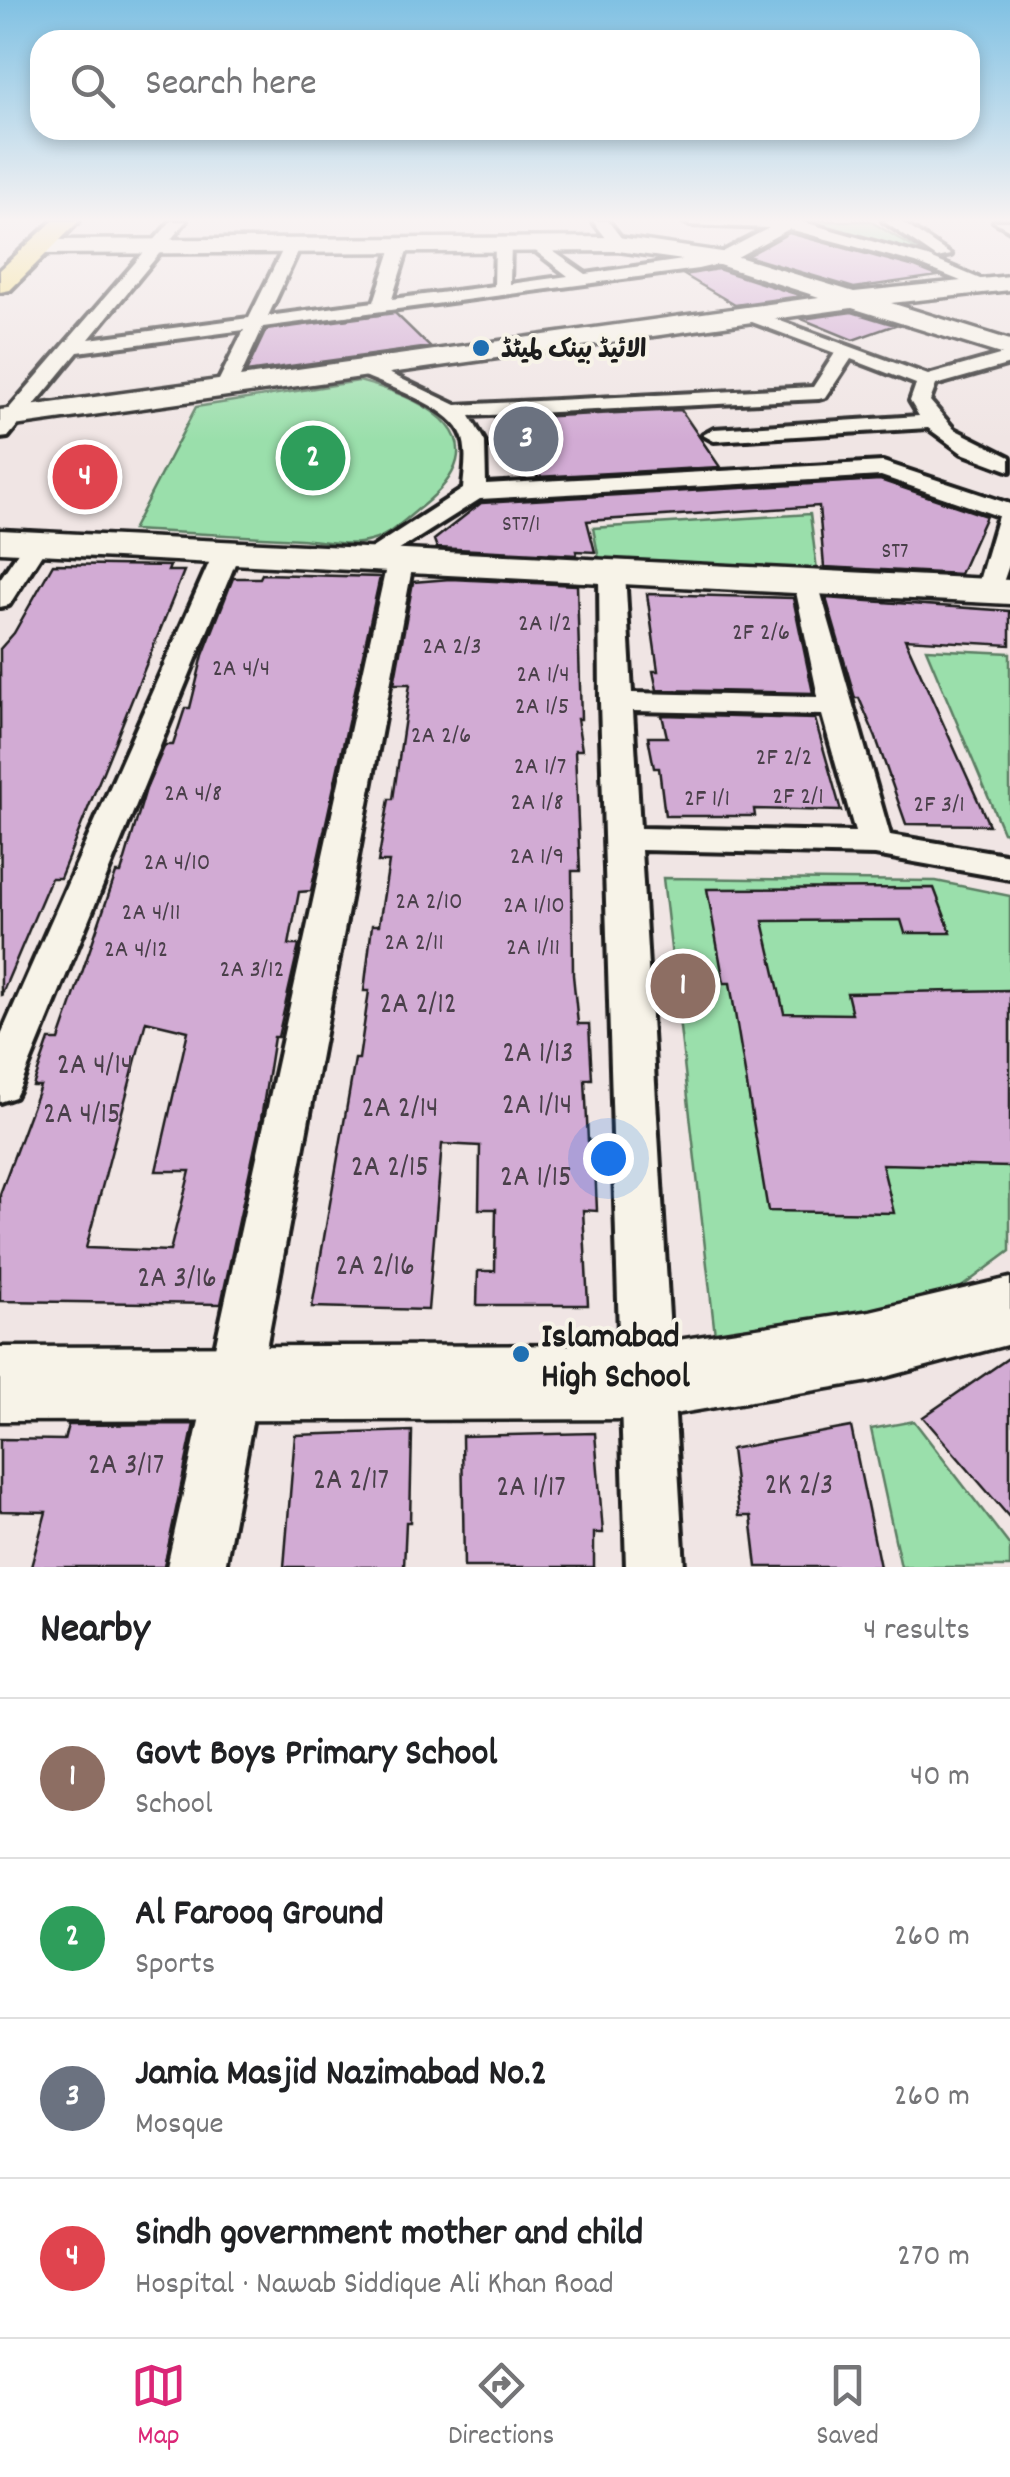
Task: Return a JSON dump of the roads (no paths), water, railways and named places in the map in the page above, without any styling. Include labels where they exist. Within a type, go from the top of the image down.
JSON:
[{"type":"street","points":[[4,423],[117,294]]},
{"type":"street","points":[[225,388],[269,294]]},
{"type":"street","points":[[382,305],[385,294]]},
{"type":"street","points":[[71,346],[469,294]]},
{"type":"street","points":[[834,294],[1010,349]]},
{"type":"street","points":[[4,423],[225,388],[906,294]]},
{"type":"street","points":[[750,315],[926,381],[1010,358]]},
{"type":"street","points":[[454,411],[819,392],[845,353]]},
{"type":"street","points":[[365,368],[454,411],[471,431],[476,457],[474,492]]},
{"type":"street","points":[[926,381],[920,401],[930,422],[968,449],[1010,464]]},
{"type":"street","points":[[688,399],[742,475]]},
{"type":"street","points":[[714,434],[930,422]]},
{"type":"street","points":[[0,599],[18,542],[226,554],[383,562],[612,572],[999,592],[1010,514],[884,468],[474,492],[383,562],[196,1567]]},
{"type":"street","points":[[0,1085],[226,554]]},
{"type":"street","points":[[612,572],[614,702],[625,839],[655,1567]]},
{"type":"street","points":[[807,582],[835,706],[876,844]]},
{"type":"street","points":[[614,702],[835,706]]},
{"type":"street","points":[[625,839],[876,844],[1010,868]]},
{"type":"street","points":[[0,1384],[645,1382],[870,1346],[1010,1311]]},
{"type":"place","name":"الائیڈ بینک لمیٹڈ","points":[[481,348]]},
{"type":"place","name":"Jamia Masjid Nazimabad No.2","points":[[526,439]]},
{"type":"place","name":"Al Farooq Ground","points":[[313,458]]},
{"type":"place","name":"Sindh government mother and child","points":[[85,477]]},
{"type":"place","name":"Govt Boys Primary School","points":[[683,986]]},
{"type":"place","name":"Islamabad High School","points":[[521,1354]]}]
